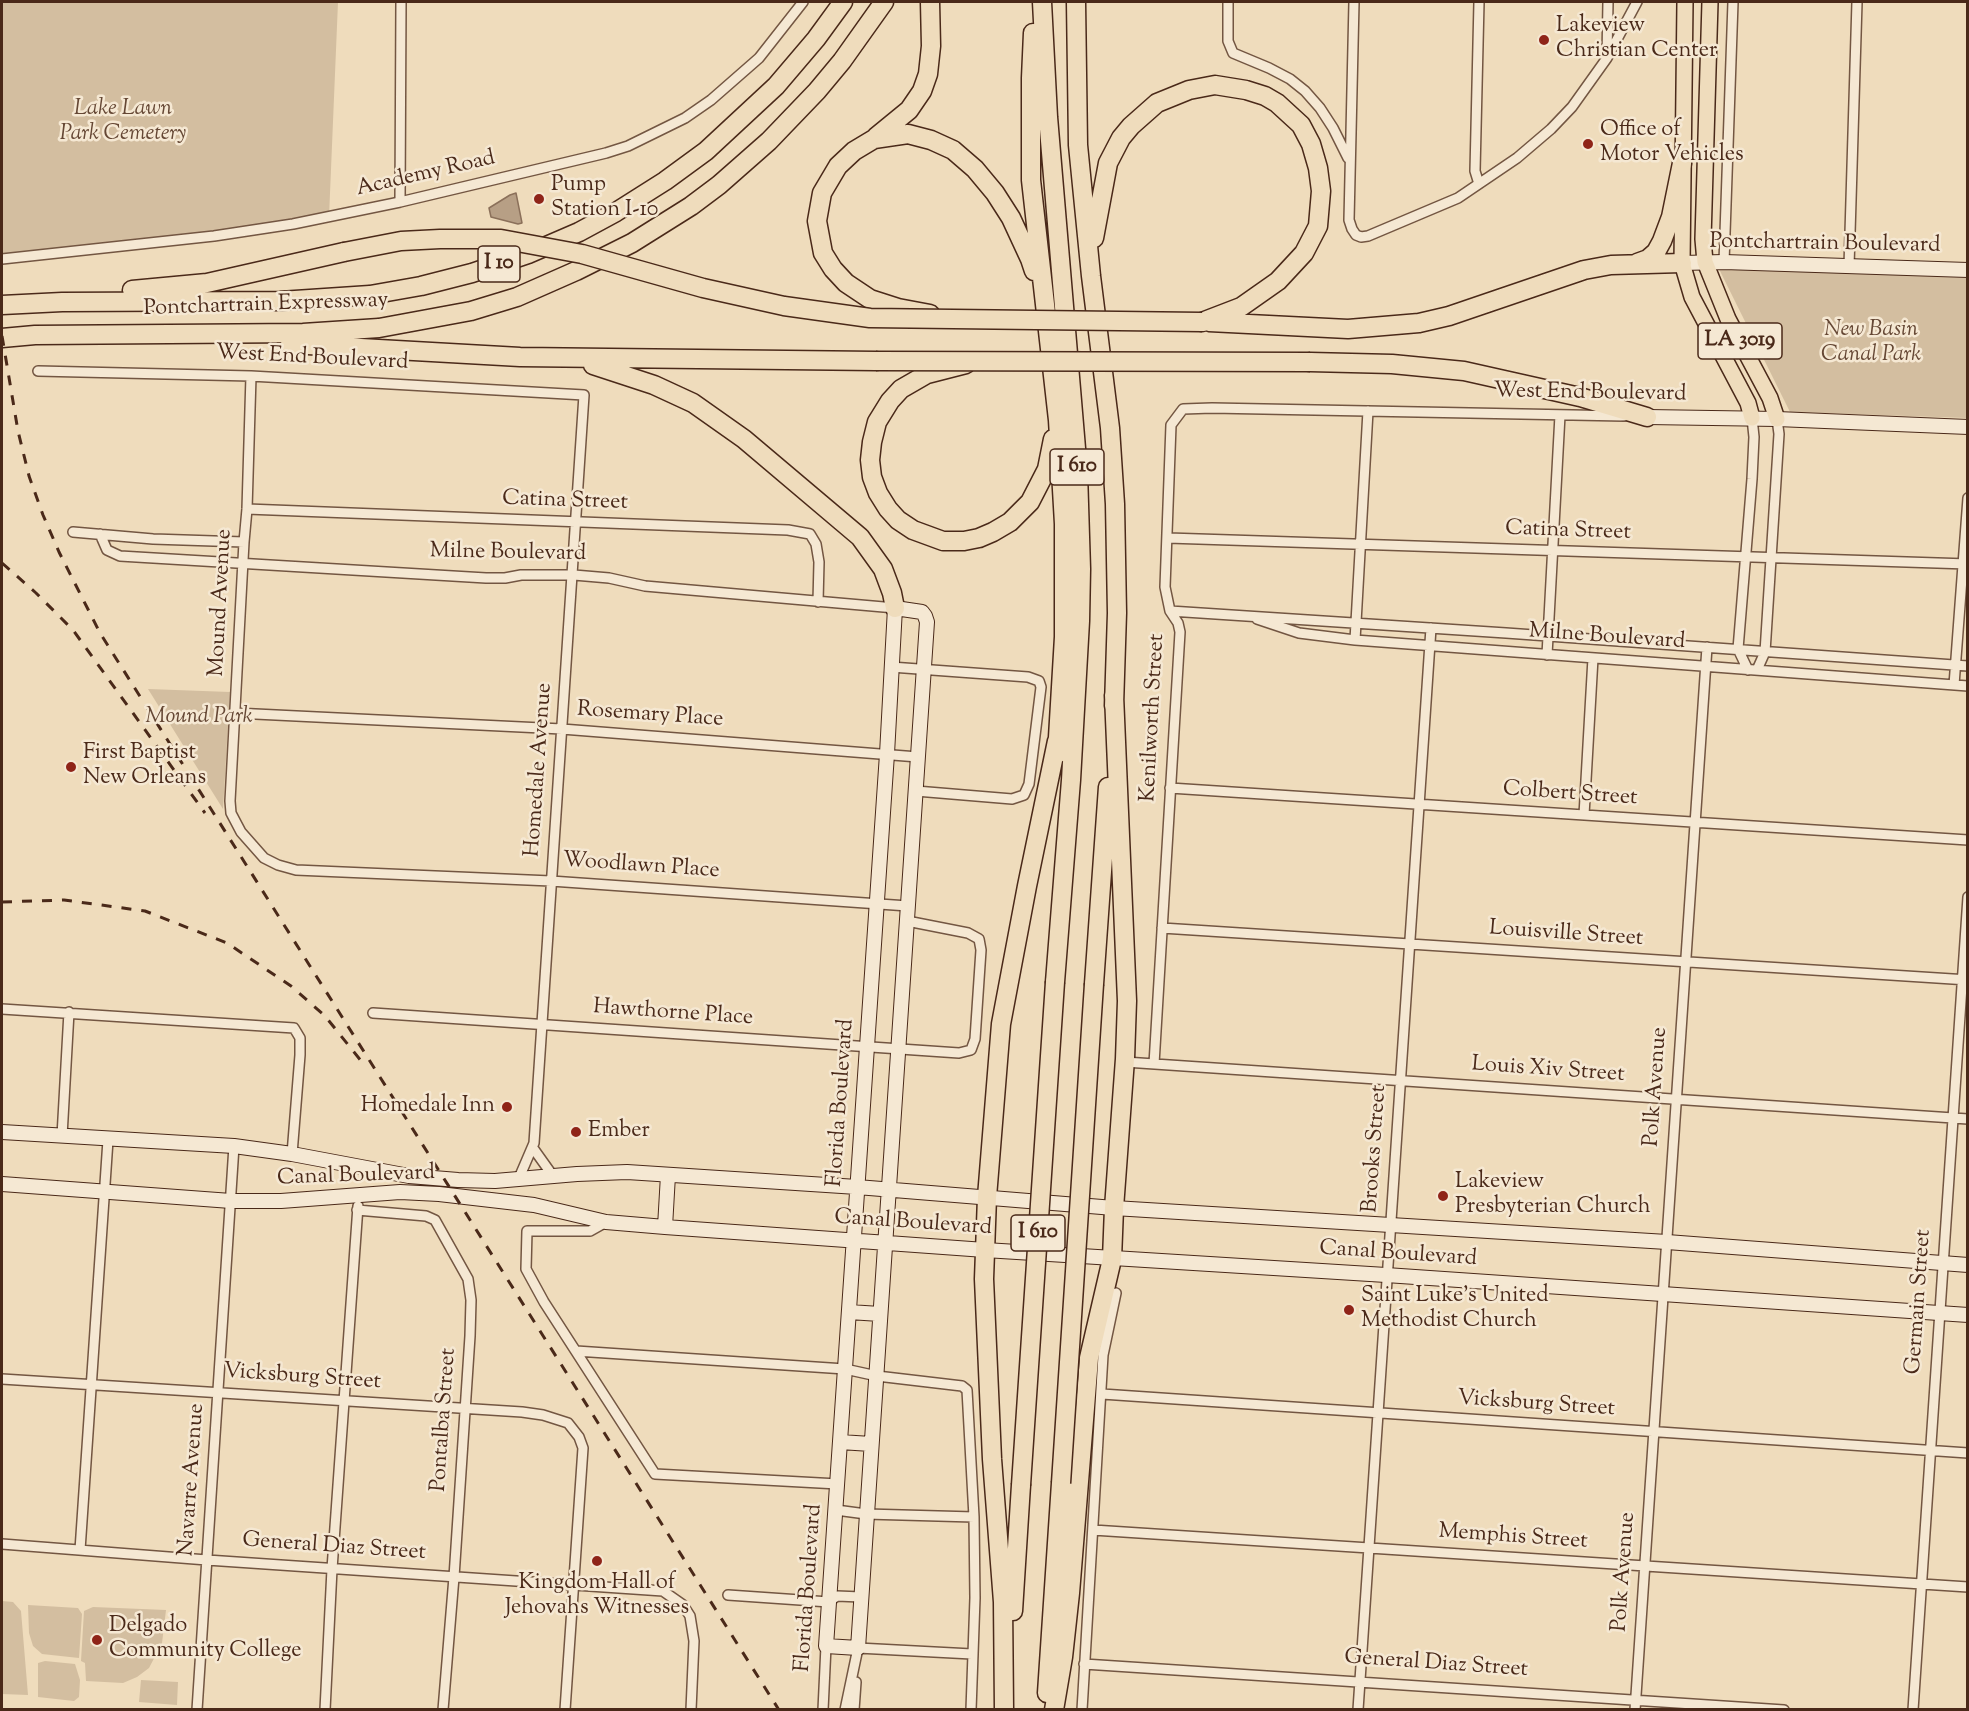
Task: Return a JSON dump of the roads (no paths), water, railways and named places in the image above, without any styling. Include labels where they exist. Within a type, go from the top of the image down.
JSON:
[{"type":"highway","name":"Pontchartrain Expressway","points":[[2,305],[62,302],[280,300],[370,295],[471,273],[528,254],[579,232],[616,212],[665,181],[706,151],[776,86],[816,39],[843,2]]},
{"type":"highway","name":"Pontchartrain Expressway","points":[[2,338],[99,334],[303,333],[379,328],[471,311],[517,297],[632,243],[691,206],[719,185],[769,141],[817,91],[842,61],[884,2]]},
{"type":"highway","points":[[930,2],[931,46],[928,74],[922,91],[909,110],[874,139],[854,151],[838,166],[822,193],[817,221],[823,253],[846,283],[870,299],[898,308],[958,319]]},
{"type":"highway","points":[[1035,2],[1031,78],[1031,180],[1058,420],[1065,579],[1064,637],[1057,741],[1058,933]]},
{"type":"highway","name":"I 610","points":[[1008,1710],[1058,933],[1075,723],[1081,569],[1077,460],[1049,128],[1042,2]]},
{"type":"highway","name":"I 610","points":[[1046,1710],[1114,695],[1117,613],[1115,504],[1110,428],[1091,276],[1078,145],[1076,2]]},
{"type":"highway","points":[[1091,276],[1094,235],[1107,163],[1121,138],[1131,126],[1157,103],[1175,94],[1208,86],[1228,86],[1265,96],[1277,103],[1301,125],[1311,144],[1321,190],[1317,226],[1304,253],[1278,281],[1241,307],[1202,322]]},
{"type":"highway","points":[[874,139],[908,134],[931,140],[953,150],[975,170],[995,193],[1011,218],[1030,259],[1046,312]]},
{"type":"highway","points":[[1635,264],[1648,259],[1656,252],[1662,241],[1668,228],[1682,163]]},
{"type":"highway","points":[[62,302],[115,291],[207,282],[401,242],[501,239],[582,254],[703,288],[784,306],[870,318],[1202,322],[1348,328],[1419,323],[1449,316],[1576,272],[1611,265],[1682,263]]},
{"type":"highway","points":[[99,334],[192,341],[307,344],[568,358],[970,363],[1310,362],[1392,364],[1464,371],[1580,397],[1647,417]]},
{"type":"highway","points":[[568,358],[654,385],[693,403],[744,439],[860,537],[883,568],[892,593],[894,608]]},
{"type":"highway","points":[[970,363],[927,374],[901,389],[890,401],[877,422],[870,460],[872,477],[888,509],[906,525],[929,537],[943,541],[964,541],[979,538],[1010,522],[1030,502],[1047,469],[1058,420]]},
{"type":"highway","points":[[1054,1710],[1070,1593],[1089,1358],[1112,1259],[1125,1062],[1126,1001],[1114,695]]},
{"type":"highway","points":[[1004,1710],[1003,1602],[991,1448],[984,1279],[987,1197],[1001,1024],[1057,741]]},
{"type":"main road","name":"LA 3019","points":[[1685,2],[1682,263],[1692,297],[1748,403],[1752,418]]},
{"type":"main road","name":"LA 3019","points":[[1710,2],[1703,239],[1705,262],[1728,319],[1770,398],[1777,419]]},
{"type":"main road","points":[[1683,88],[1707,89]]},
{"type":"main road","name":"Pontchartrain Boulevard","points":[[1682,263],[1724,262],[1968,270]]},
{"type":"main road","points":[[1692,297],[1698,296],[1708,301],[1715,309],[1728,337],[1746,352]]},
{"type":"main road","name":"West End Boulevard","points":[[1647,417],[1752,418],[1968,427]]},
{"type":"main road","name":"Milne Boulevard","points":[[894,608],[921,612],[925,616],[924,670]]},
{"type":"main road","name":"Florida Boulevard","points":[[826,1646],[894,608]]},
{"type":"main road","points":[[826,1646],[858,1648],[924,670]]},
{"type":"main road","name":"Canal Boulevard","points":[[2,1132],[234,1146],[292,1154],[409,1176],[495,1181],[627,1172],[856,1187],[1114,1208],[1667,1242],[1968,1265]]},
{"type":"main road","points":[[665,1227],[668,1175]]},
{"type":"main road","name":"Canal Boulevard","points":[[2,1184],[231,1201],[281,1201],[400,1192],[487,1198],[534,1205],[606,1222],[665,1227],[985,1251],[1386,1275],[1968,1315]]},
{"type":"main road","points":[[849,1312],[880,1314]]},
{"type":"main road","points":[[840,1442],[872,1444]]},
{"type":"street","points":[[400,2],[400,202]]},
{"type":"street","name":"Academy Road","points":[[2,259],[214,236],[293,224],[400,202],[606,153],[655,134],[685,118],[732,83],[759,58],[803,2]]},
{"type":"street","points":[[1228,2],[1230,49],[1240,57],[1290,79],[1305,91],[1333,128],[1349,160]]},
{"type":"street","points":[[1354,2],[1349,220],[1356,235],[1361,237],[1458,198],[1517,158],[1551,129],[1572,106],[1607,58],[1637,2]]},
{"type":"street","points":[[1479,2],[1475,171],[1479,184]]},
{"type":"street","points":[[1607,58],[1608,2]]},
{"type":"street","points":[[1724,262],[1733,2]]},
{"type":"street","points":[[1849,266],[1857,2]]},
{"type":"street","name":"West End Boulevard","points":[[38,370],[251,376],[584,395]]},
{"type":"street","name":"Mound Avenue","points":[[251,376],[247,509],[230,782],[231,813],[241,832],[264,858],[296,870]]},
{"type":"street","name":"Homedale Avenue","points":[[519,1178],[533,1148],[584,395]]},
{"type":"street","name":"West End Boulevard","points":[[1212,408],[1647,417]]},
{"type":"street","name":"Kenilworth Street","points":[[1154,1064],[1179,632],[1178,623],[1170,611],[1166,587],[1171,425],[1183,409],[1212,408]]},
{"type":"street","points":[[1355,640],[1368,411]]},
{"type":"street","points":[[1547,654],[1560,415]]},
{"type":"street","points":[[1752,418],[1753,469],[1738,649],[1753,670],[1765,652],[1779,434],[1777,419]]},
{"type":"street","points":[[1954,685],[1965,564],[1968,498]]},
{"type":"street","name":"Catina Street","points":[[247,509],[788,530],[810,534],[816,544],[819,562],[818,602]]},
{"type":"street","points":[[73,532],[244,542]]},
{"type":"street","name":"Milne Boulevard","points":[[100,534],[107,550],[120,556],[486,578],[573,575],[609,578],[645,586],[894,608]]},
{"type":"street","name":"Catina Street","points":[[1168,538],[1965,564]]},
{"type":"street","name":"Milne Boulevard","points":[[1170,611],[1968,666]]},
{"type":"street","name":"Milne Boulevard","points":[[1247,615],[1299,633],[1355,640],[1968,686]]},
{"type":"street","name":"Brooks Street","points":[[1358,1710],[1431,628]]},
{"type":"street","name":"Polk Avenue","points":[[1636,1705],[1707,647]]},
{"type":"street","points":[[1584,815],[1593,658]]},
{"type":"street","points":[[891,667],[1028,677],[1039,681],[1041,693],[1029,784],[1024,795],[1012,799],[916,791]]},
{"type":"street","name":"Rosemary Place","points":[[235,713],[562,729],[918,757]]},
{"type":"street","name":"Colbert Street","points":[[1170,788],[1968,840]]},
{"type":"street","name":"Woodlawn Place","points":[[296,870],[551,881],[908,906]]},
{"type":"street","name":"Germain Street","points":[[1913,1710],[1952,1118],[1965,980],[1968,897]]},
{"type":"street","name":"Hawthorne Place","points":[[373,1013],[959,1053],[971,1050],[975,1039],[981,950],[979,939],[968,933],[907,921]]},
{"type":"street","name":"Louisville Street","points":[[1161,928],[1965,980]]},
{"type":"street","points":[[2,1008],[294,1028],[300,1038],[292,1154]]},
{"type":"street","points":[[62,1136],[69,1012]]},
{"type":"street","name":"Louis Xiv Street","points":[[1125,1062],[1968,1119]]},
{"type":"street","points":[[80,1550],[108,1140]]},
{"type":"street","name":"Navarre Avenue","points":[[197,1710],[234,1146]]},
{"type":"street","points":[[533,1148],[553,1176]]},
{"type":"street","points":[[325,1710],[332,1569],[357,1210],[360,1195]]},
{"type":"street","name":"Pontalba Street","points":[[357,1210],[426,1216],[435,1220],[468,1279],[471,1300],[465,1408],[454,1577],[442,1710]]},
{"type":"street","points":[[606,1222],[590,1231],[527,1231],[526,1269],[655,1474],[838,1484]]},
{"type":"street","points":[[1082,1710],[1103,1355],[1116,1293]]},
{"type":"street","points":[[576,1351],[845,1369],[877,1376],[962,1386],[967,1390],[974,1518],[975,1598],[970,1710]]},
{"type":"street","name":"Vicksburg Street","points":[[2,1379],[465,1408],[543,1414],[558,1419],[568,1423],[576,1431],[583,1448],[574,1585]]},
{"type":"street","name":"Vicksburg Street","points":[[1102,1394],[1968,1453]]},
{"type":"street","points":[[836,1510],[866,1514],[974,1518]]},
{"type":"street","name":"Memphis Street","points":[[1093,1530],[1968,1587]]},
{"type":"street","name":"General Diaz Street","points":[[2,1544],[663,1591],[682,1605],[692,1622],[694,1641],[691,1710]]},
{"type":"street","points":[[565,1710],[574,1585]]},
{"type":"street","points":[[728,1595],[829,1602],[837,1596],[861,1597]]},
{"type":"street","name":"Florida Boulevard","points":[[823,1710],[826,1646]]},
{"type":"street","points":[[858,1648],[972,1654]]},
{"type":"street","points":[[844,1710],[858,1648]]},
{"type":"street","points":[[854,1710],[858,1648]]},
{"type":"street","name":"General Diaz Street","points":[[1084,1664],[1360,1681],[1636,1705],[1784,1710]]},
{"type":"railway","points":[[2,336],[18,431],[29,476],[59,552],[100,633],[779,1710]]},
{"type":"railway","points":[[2,563],[73,630],[205,813]]},
{"type":"railway","points":[[2,902],[64,900],[145,911],[227,943],[291,986],[325,1016],[362,1062]]},
{"type":"place","name":"Lakeview Christian Center","points":[[1544,40]]},
{"type":"place","name":"Office of Motor Vehicles","points":[[1588,144]]},
{"type":"place","name":"Pump Station I-10","points":[[539,199]]},
{"type":"place","name":"First Baptist New Orleans","points":[[71,767]]},
{"type":"place","name":"Homedale Inn","points":[[507,1107]]},
{"type":"place","name":"Ember","points":[[576,1132]]},
{"type":"place","name":"Lakeview Presbyterian Church","points":[[1443,1196]]},
{"type":"place","name":"Saint Luke's United Methodist Church","points":[[1349,1310]]},
{"type":"place","name":"Kingdom Hall of Jehovahs Witnesses","points":[[597,1561]]},
{"type":"place","name":"Delgado Community College","points":[[97,1640]]},
{"type":"park label","name":"Lake Lawn Park Cemetery","points":[[123,122]]},
{"type":"park label","name":"New Basin Canal Park","points":[[1871,344]]},
{"type":"park label","name":"Mound Park","points":[[199,718]]}]
